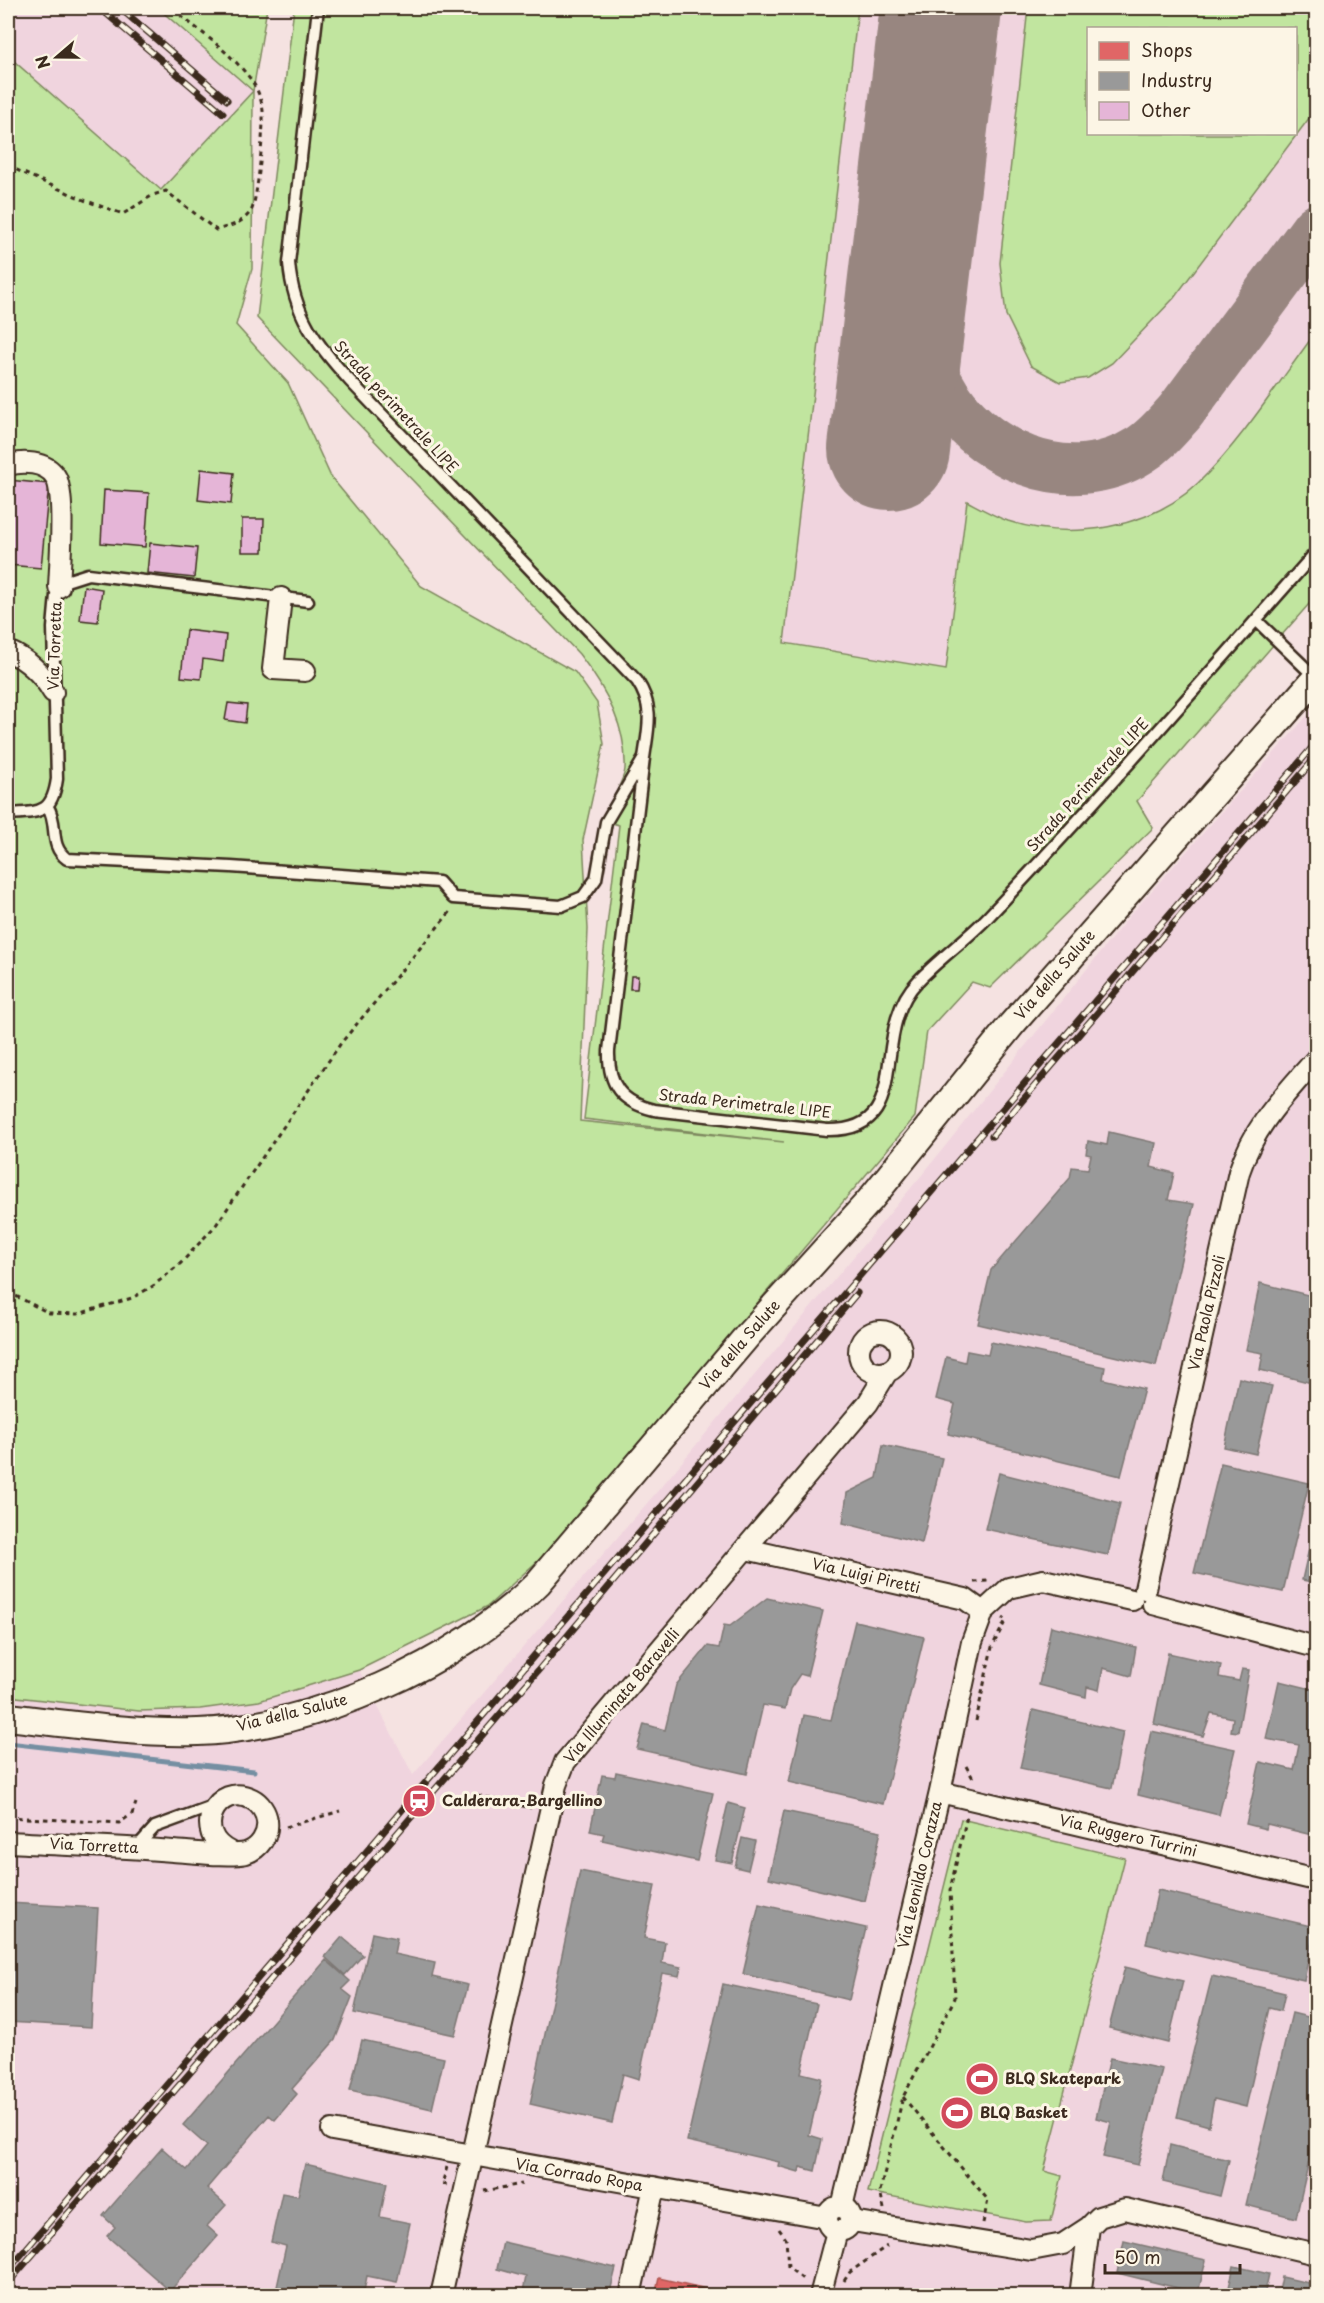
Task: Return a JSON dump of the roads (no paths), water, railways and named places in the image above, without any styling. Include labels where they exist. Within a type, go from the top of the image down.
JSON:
[{"type":"street","points":[[8,465],[22,461],[43,466],[55,475],[60,492],[59,587]]},
{"type":"street","points":[[281,598],[273,669],[305,671]]},
{"type":"street","points":[[8,651],[30,664],[45,678],[53,692]]},
{"type":"street","name":"Via della Salute","points":[[8,1717],[151,1732],[200,1732],[272,1720],[331,1706],[395,1681],[442,1656],[518,1603],[538,1583],[748,1335],[870,1200],[1012,1024],[1316,678]]},
{"type":"street","name":"Via Paola Pizzoli","points":[[1150,1595],[1239,1172],[1248,1146],[1265,1118],[1317,1059]]},
{"type":"street","name":"Via Illuminata Baravelli","points":[[441,2295],[560,1773],[572,1752],[868,1403],[887,1371]]},
{"type":"street","name":"Via Luigi Piretti","points":[[746,1549],[989,1605]]},
{"type":"street","points":[[989,1605],[1009,1588],[1043,1580],[1106,1595],[1150,1595]]},
{"type":"street","points":[[1106,1595],[1132,1587],[1150,1595],[1317,1647]]},
{"type":"street","name":"Via Leonildo Corazza","points":[[821,2290],[940,1792],[972,1642],[989,1605]]},
{"type":"street","name":"Via Ruggero Turrini","points":[[940,1792],[1317,1880]]},
{"type":"street","name":"Via Torretta","points":[[8,1842],[239,1854],[256,1848],[267,1832],[265,1813],[253,1799],[234,1796],[218,1804]]},
{"type":"street","points":[[218,1804],[210,1818],[209,1826],[215,1842],[230,1852]]},
{"type":"street","points":[[181,1852],[198,1840],[209,1826]]},
{"type":"street","name":"Via Corrado Ropa","points":[[332,2130],[474,2157],[1031,2250],[1063,2244],[1089,2227],[1099,2217],[1125,2209],[1317,2254]]},
{"type":"street","points":[[630,2295],[654,2187]]},
{"type":"street","points":[[1080,2295],[1089,2227]]},
{"type":"lane","name":"Strada perimetrale LIPE","points":[[318,8],[289,263],[293,294],[302,317],[322,350],[350,381],[637,681],[644,691],[650,710],[644,758]]},
{"type":"lane","name":"Strada Perimetrale LIPE","points":[[644,758],[609,1051],[609,1065],[615,1086],[631,1102],[654,1110],[827,1130],[850,1129],[868,1120],[881,1106],[894,1019],[907,993],[972,933],[1073,827],[1317,552]]},
{"type":"lane","name":"Via Torretta","points":[[48,807],[54,798],[57,778],[53,628],[59,587],[75,576],[88,574],[308,601]]},
{"type":"lane","points":[[1256,620],[1316,678]]},
{"type":"lane","points":[[8,814],[35,812],[48,807],[53,815],[54,845],[67,859],[231,867],[439,882],[453,898],[561,906],[584,897],[596,879],[606,822],[644,758]]},
{"type":"lane","points":[[135,1849],[155,1827],[218,1804]]},
{"type":"waterway","points":[[8,1743],[254,1771]]},
{"type":"railway","points":[[100,8],[223,113]]},
{"type":"railway","points":[[120,8],[227,100]]},
{"type":"railway","points":[[8,2270],[1316,743]]},
{"type":"railway","points":[[992,1136],[1316,757]]},
{"type":"railway","points":[[8,2283],[536,1673],[857,1293]]},
{"type":"place","name":"Calderara-Bargellino","points":[[419,1801]]},
{"type":"place","name":"BLQ Skatepark","points":[[982,2079]]},
{"type":"place","name":"BLQ Basket","points":[[957,2113]]}]
